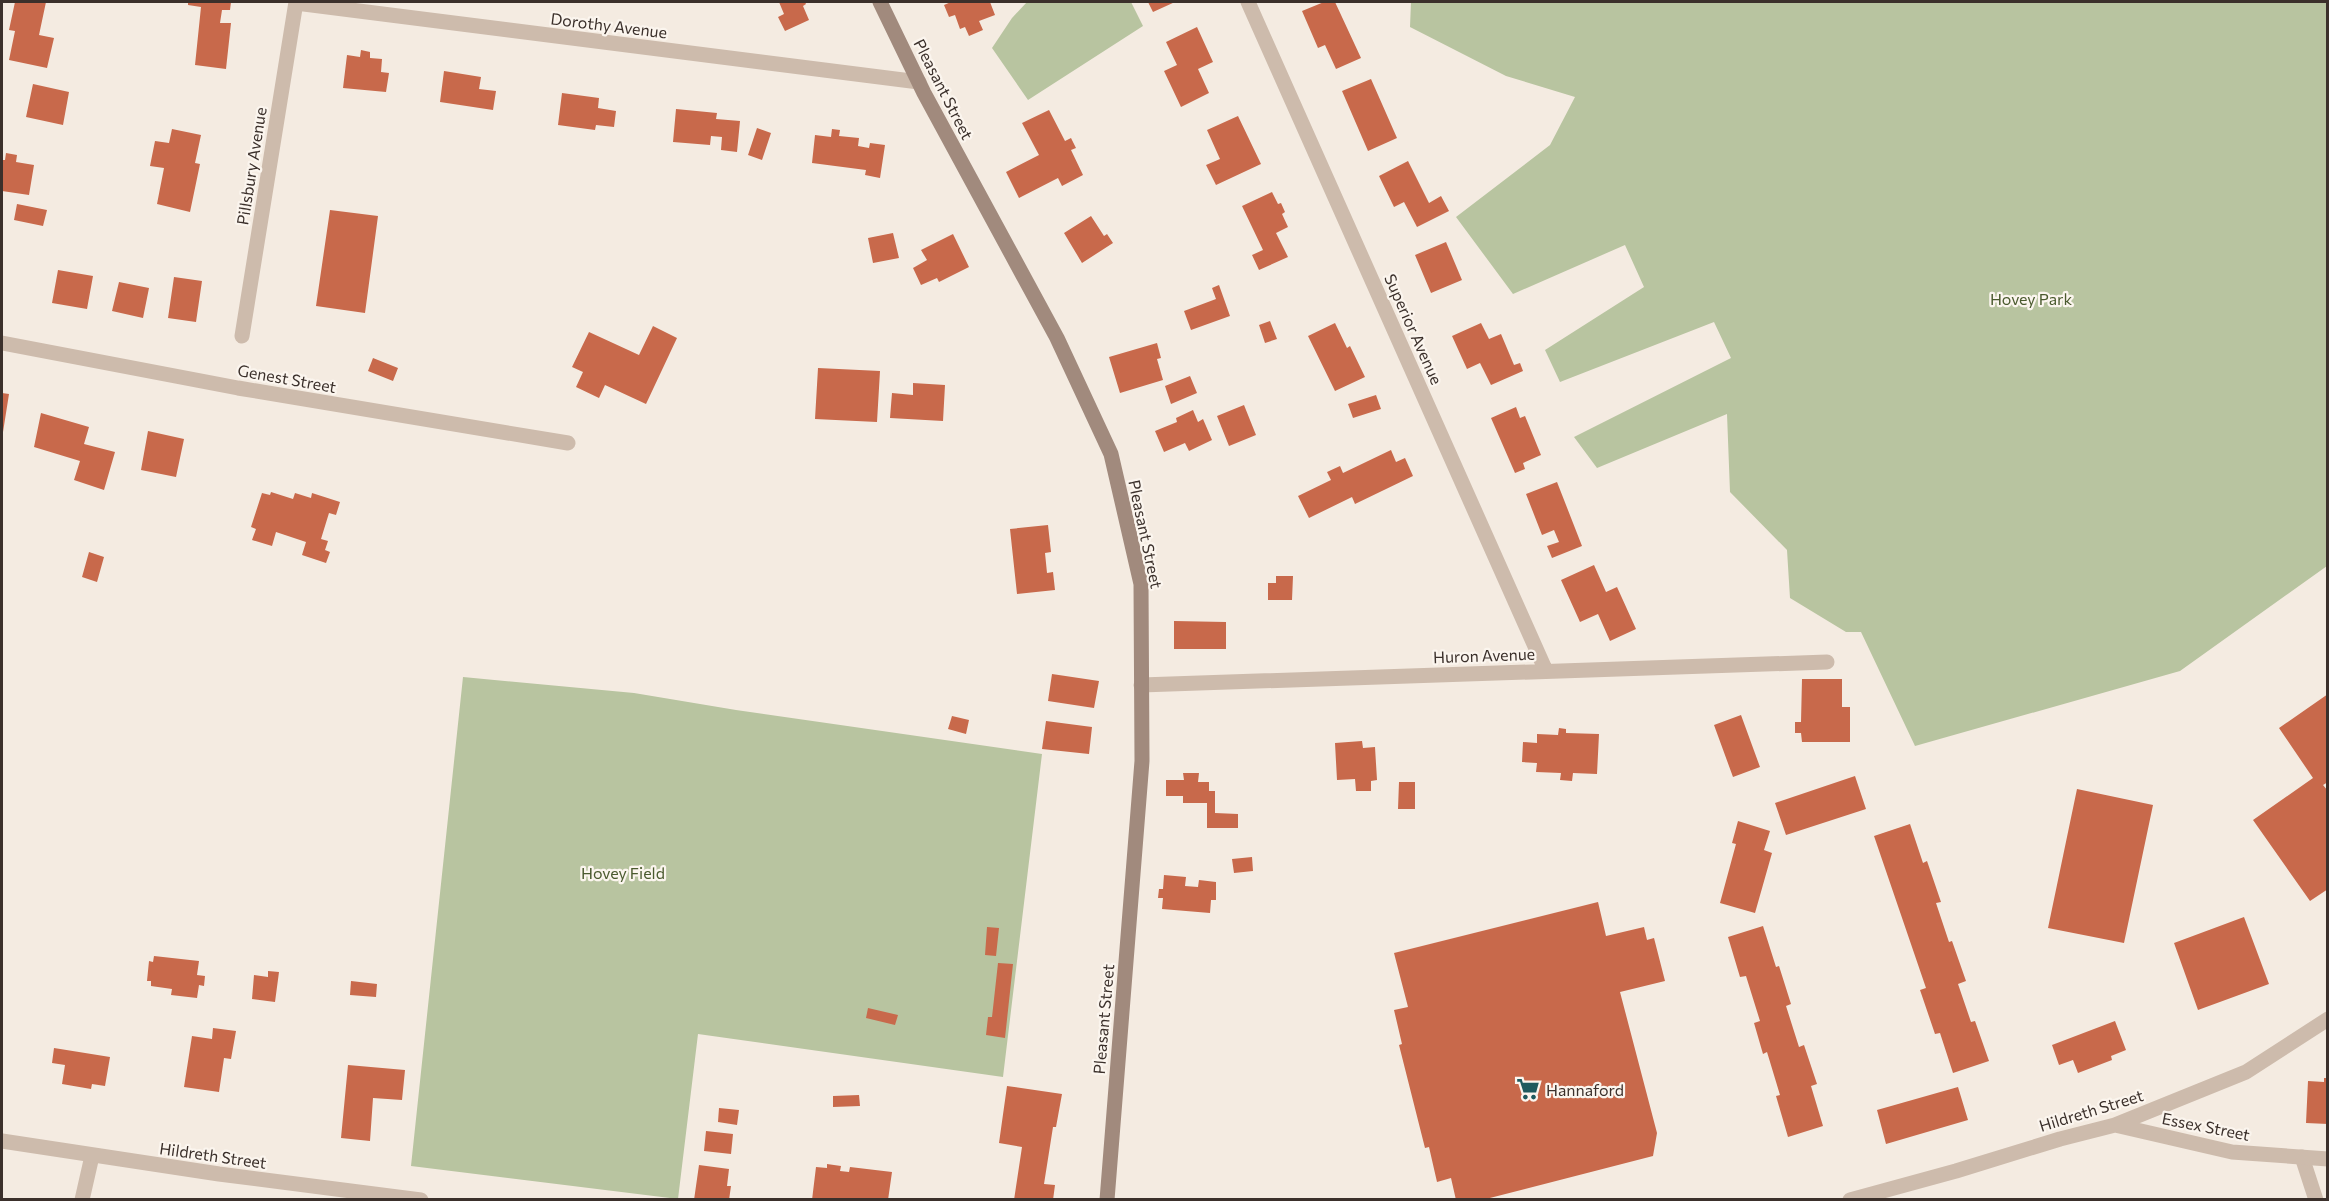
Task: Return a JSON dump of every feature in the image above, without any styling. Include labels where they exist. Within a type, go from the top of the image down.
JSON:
[{"type":"main road","name":"Pleasant Street","points":[[880,2],[919,82],[1057,338],[1111,454],[1141,584],[1142,761],[1107,1200]]},
{"type":"street","name":"Dorothy Avenue","points":[[296,2],[919,82]]},
{"type":"street","name":"Pillsbury Avenue","points":[[242,336],[296,2]]},
{"type":"street","name":"Superior Avenue","points":[[1248,2],[1546,671]]},
{"type":"street","name":"Genest Street","points":[[2,343],[238,388],[568,443]]},
{"type":"street","name":"Huron Avenue","points":[[1141,685],[1827,662]]},
{"type":"street","name":"Hildreth Street","points":[[1852,1199],[2115,1125],[2246,1072],[2328,1019]]},
{"type":"street","name":"Essex Street","points":[[2115,1125],[2232,1152],[2328,1159]]},
{"type":"street","name":"Hildreth Street","points":[[2,1142],[227,1175],[421,1200]]},
{"type":"street","points":[[82,1200],[92,1156]]},
{"type":"street","points":[[2302,1157],[2316,1200]]},
{"type":"green space","points":[[1027,2],[1131,2],[1143,26],[1028,100],[992,48],[1012,18]]},
{"type":"green space","name":"Hovey Park","points":[[1411,2],[2327,2],[2327,566],[2180,671],[1915,746],[1861,632],[1846,632],[1790,598],[1787,550],[1730,492],[1727,414],[1597,468],[1574,437],[1731,358],[1714,322],[1560,382],[1545,350],[1644,287],[1625,245],[1513,294],[1456,217],[1550,145],[1575,97],[1506,76],[1410,27]]},
{"type":"green space","name":"Hovey Field","points":[[463,677],[634,693],[1042,754],[1003,1077],[698,1034],[678,1199],[411,1166]]},
{"type":"building","points":[[15,2],[46,2],[39,35],[54,38],[47,68],[9,60],[15,31],[9,30]]},
{"type":"building","points":[[188,2],[231,2],[230,10],[222,10],[220,23],[231,23],[226,69],[195,65],[201,7],[188,5]]},
{"type":"building","points":[[779,2],[805,2],[803,6],[809,20],[785,31],[778,17],[784,14]]},
{"type":"building","points":[[951,2],[990,2],[995,15],[979,21],[983,30],[969,36],[965,27],[960,29],[955,15],[949,17],[944,5]]},
{"type":"building","points":[[1148,2],[1175,2],[1153,12]]},
{"type":"building","points":[[1324,2],[1335,2],[1361,58],[1336,69],[1325,45],[1318,48],[1302,11]]},
{"type":"building","points":[[1197,27],[1213,62],[1198,69],[1209,93],[1181,107],[1164,71],[1177,65],[1166,42]]},
{"type":"building","points":[[361,50],[370,52],[370,58],[382,59],[381,72],[389,73],[386,92],[343,88],[347,55],[360,57]]},
{"type":"building","points":[[444,71],[481,77],[479,89],[496,91],[493,110],[440,102]]},
{"type":"building","points":[[1371,79],[1397,138],[1368,151],[1342,91]]},
{"type":"building","points":[[33,84],[69,92],[63,125],[26,117]]},
{"type":"building","points":[[562,93],[599,98],[598,108],[616,111],[614,127],[596,125],[595,130],[558,125]]},
{"type":"building","points":[[676,109],[717,113],[716,119],[740,121],[737,152],[721,150],[722,137],[711,136],[710,145],[673,142]]},
{"type":"building","points":[[1049,110],[1065,141],[1071,138],[1076,148],[1071,150],[1083,175],[1062,186],[1058,178],[1019,198],[1006,172],[1039,155],[1022,123]]},
{"type":"building","points":[[1238,116],[1261,164],[1216,185],[1206,165],[1220,159],[1207,130]]},
{"type":"building","points":[[757,128],[771,133],[762,160],[748,155]]},
{"type":"building","points":[[172,129],[201,135],[195,163],[200,164],[190,212],[157,204],[164,168],[150,166],[155,141],[169,143]]},
{"type":"building","points":[[832,129],[840,130],[839,136],[859,138],[858,146],[869,148],[870,143],[885,145],[880,178],[865,175],[866,170],[812,163],[815,135],[831,137]]},
{"type":"building","points":[[6,153],[17,155],[16,162],[34,165],[29,195],[2,191],[2,160],[5,160]]},
{"type":"building","points":[[1408,161],[1429,203],[1441,196],[1449,211],[1417,227],[1404,202],[1394,207],[1379,176]]},
{"type":"building","points":[[1272,192],[1285,212],[1282,214],[1288,227],[1276,233],[1288,257],[1259,270],[1252,255],[1263,250],[1242,206]]},
{"type":"building","points":[[17,204],[47,210],[43,226],[14,220]]},
{"type":"building","points":[[330,210],[378,216],[365,313],[316,306]]},
{"type":"building","points":[[1091,216],[1104,236],[1107,234],[1113,243],[1082,263],[1064,233]]},
{"type":"building","points":[[893,233],[899,258],[873,263],[868,238]]},
{"type":"building","points":[[953,234],[969,267],[939,282],[937,278],[921,285],[913,268],[927,260],[921,250]]},
{"type":"building","points":[[1446,242],[1462,280],[1431,293],[1415,255]]},
{"type":"building","points":[[58,270],[93,276],[87,309],[52,303]]},
{"type":"building","points":[[174,277],[202,281],[196,322],[168,318]]},
{"type":"building","points":[[119,282],[149,288],[143,318],[112,311]]},
{"type":"building","points":[[1219,285],[1230,316],[1191,330],[1184,311],[1216,299],[1212,288]]},
{"type":"building","points":[[1270,321],[1277,339],[1265,343],[1259,325]]},
{"type":"building","points":[[1335,323],[1347,348],[1350,346],[1365,377],[1335,391],[1308,336]]},
{"type":"building","points":[[1481,323],[1489,339],[1501,334],[1514,365],[1520,363],[1523,371],[1491,385],[1480,363],[1467,369],[1452,336]]},
{"type":"building","points":[[653,326],[677,338],[646,404],[605,385],[599,398],[576,387],[583,372],[572,367],[589,332],[639,355]]},
{"type":"building","points":[[1157,343],[1161,358],[1157,359],[1163,380],[1120,393],[1109,357]]},
{"type":"building","points":[[373,358],[398,368],[393,381],[368,371]]},
{"type":"building","points":[[818,368],[880,371],[877,422],[815,419]]},
{"type":"building","points":[[1190,376],[1197,393],[1171,404],[1165,386]]},
{"type":"building","points":[[913,383],[945,385],[943,421],[890,418],[892,393],[913,395]]},
{"type":"building","points":[[2,393],[9,394],[3,432],[2,432]]},
{"type":"building","points":[[1376,395],[1381,409],[1353,418],[1348,404]]},
{"type":"building","points":[[1244,405],[1256,435],[1229,446],[1217,416]]},
{"type":"building","points":[[1516,407],[1520,418],[1525,416],[1541,455],[1523,463],[1525,469],[1515,473],[1491,418]]},
{"type":"building","points":[[1193,410],[1198,422],[1203,419],[1212,440],[1189,451],[1185,443],[1164,452],[1155,431],[1177,422],[1176,418]]},
{"type":"building","points":[[41,413],[89,427],[84,444],[115,452],[104,490],[74,480],[80,461],[34,447]]},
{"type":"building","points":[[148,431],[184,439],[176,477],[141,470]]},
{"type":"building","points":[[1391,450],[1396,462],[1405,458],[1413,476],[1355,504],[1352,497],[1309,518],[1298,496],[1331,480],[1327,472],[1340,466],[1343,473]]},
{"type":"building","points":[[1557,482],[1582,546],[1552,558],[1547,546],[1559,542],[1554,530],[1542,535],[1526,494]]},
{"type":"building","points":[[271,492],[293,499],[295,493],[311,498],[312,493],[340,502],[336,515],[329,513],[321,539],[328,541],[325,550],[330,552],[326,563],[302,555],[306,542],[276,532],[272,546],[252,540],[256,529],[251,527],[262,493],[270,495]]},
{"type":"building","points":[[1048,525],[1051,552],[1045,553],[1047,573],[1053,572],[1055,590],[1017,594],[1010,529]]},
{"type":"building","points":[[89,552],[104,557],[97,582],[82,577]]},
{"type":"building","points":[[1594,565],[1606,592],[1617,587],[1636,629],[1610,641],[1598,614],[1580,622],[1561,580]]},
{"type":"building","points":[[1276,576],[1293,576],[1292,600],[1268,600],[1268,583],[1276,583]]},
{"type":"building","points":[[1174,621],[1226,622],[1226,649],[1174,649]]},
{"type":"building","points":[[1052,674],[1099,681],[1094,708],[1048,701]]},
{"type":"building","points":[[1802,679],[1842,679],[1842,707],[1850,707],[1850,742],[1802,742],[1801,733],[1795,733],[1795,722],[1801,722]]},
{"type":"building","points":[[2328,694],[2328,782],[2323,785],[2328,791],[2328,889],[2310,901],[2253,820],[2313,778],[2279,728]]},
{"type":"building","points":[[1741,715],[1760,767],[1733,777],[1714,725]]},
{"type":"building","points":[[952,716],[969,720],[966,734],[948,729]]},
{"type":"building","points":[[1046,721],[1092,727],[1089,754],[1042,749]]},
{"type":"building","points":[[1559,728],[1566,729],[1566,733],[1599,734],[1597,774],[1573,773],[1572,781],[1560,780],[1561,773],[1536,772],[1537,763],[1522,762],[1523,742],[1537,743],[1537,734],[1558,735]]},
{"type":"building","points":[[1362,741],[1363,748],[1375,747],[1377,780],[1371,781],[1371,791],[1356,791],[1355,779],[1337,780],[1335,743]]},
{"type":"building","points":[[1183,773],[1199,773],[1198,782],[1209,782],[1209,791],[1215,791],[1215,813],[1238,814],[1238,828],[1207,828],[1207,803],[1183,803],[1183,796],[1166,796],[1166,780],[1184,780]]},
{"type":"building","points":[[1855,776],[1866,809],[1786,835],[1775,803]]},
{"type":"building","points":[[1399,782],[1415,782],[1415,809],[1398,809]]},
{"type":"building","points":[[2077,789],[2153,805],[2124,943],[2048,928]]},
{"type":"building","points":[[1738,821],[1770,831],[1764,850],[1772,853],[1755,913],[1720,903],[1736,844],[1732,843]]},
{"type":"building","points":[[1910,824],[1923,863],[1927,861],[1941,902],[1936,903],[1949,942],[1952,941],[1966,981],[1958,984],[1971,1022],[1975,1021],[1989,1061],[1953,1073],[1940,1033],[1935,1034],[1920,990],[1926,988],[1874,836]]},
{"type":"building","points":[[1252,857],[1253,871],[1234,873],[1232,859]]},
{"type":"building","points":[[1164,875],[1186,877],[1185,886],[1198,887],[1199,880],[1216,882],[1216,900],[1211,900],[1210,913],[1162,909],[1163,898],[1158,898],[1159,889],[1163,889]]},
{"type":"building","name":"Hannaford","points":[[1598,902],[1606,936],[1644,927],[1647,940],[1654,938],[1665,981],[1620,992],[1657,1133],[1653,1156],[1482,1200],[1456,1200],[1451,1178],[1437,1182],[1429,1147],[1425,1148],[1399,1045],[1402,1044],[1394,1010],[1408,1007],[1394,953]]},
{"type":"building","points":[[2244,917],[2269,984],[2198,1010],[2174,943]]},
{"type":"building","points":[[1763,926],[1791,1004],[1786,1006],[1799,1047],[1804,1045],[1817,1084],[1811,1086],[1823,1126],[1788,1137],[1776,1096],[1780,1095],[1767,1052],[1763,1054],[1754,1023],[1760,1021],[1746,976],[1740,977],[1728,937]]},
{"type":"building","points":[[987,927],[999,928],[996,956],[985,955]]},
{"type":"building","points":[[154,956],[199,961],[197,975],[205,976],[204,986],[199,985],[197,998],[171,995],[172,989],[151,986],[151,981],[147,981],[149,961],[153,962]]},
{"type":"building","points":[[998,963],[1013,964],[1005,1038],[986,1035],[988,1017],[992,1017]]},
{"type":"building","points":[[268,971],[279,972],[275,1002],[252,999],[254,975],[268,977]]},
{"type":"building","points":[[351,981],[377,984],[376,997],[350,995]]},
{"type":"building","points":[[868,1008],[898,1015],[895,1025],[866,1018]]},
{"type":"building","points":[[2115,1021],[2126,1050],[2111,1056],[2112,1060],[2078,1073],[2073,1060],[2059,1065],[2052,1045]]},
{"type":"building","points":[[213,1028],[236,1031],[231,1059],[224,1058],[219,1092],[184,1087],[192,1036],[212,1039]]},
{"type":"building","points":[[54,1048],[110,1057],[105,1086],[92,1084],[91,1089],[62,1084],[65,1065],[52,1063]]},
{"type":"building","points":[[348,1065],[405,1070],[402,1100],[373,1098],[370,1141],[341,1138]]},
{"type":"building","points":[[2324,1078],[2328,1078],[2328,1124],[2306,1123],[2308,1081],[2324,1082]]},
{"type":"building","points":[[1007,1086],[1062,1094],[1056,1127],[1053,1127],[1044,1184],[1055,1185],[1053,1200],[1014,1200],[1022,1147],[999,1143]]},
{"type":"building","points":[[1958,1087],[1968,1120],[1886,1144],[1877,1110]]},
{"type":"building","points":[[859,1095],[860,1106],[833,1107],[833,1096]]},
{"type":"building","points":[[719,1108],[739,1110],[737,1125],[718,1122]]},
{"type":"building","points":[[706,1131],[733,1134],[731,1154],[704,1151]]},
{"type":"building","points":[[827,1164],[841,1166],[840,1171],[849,1172],[850,1167],[892,1172],[888,1200],[812,1200],[816,1167],[827,1168]]},
{"type":"building","points":[[699,1165],[729,1169],[727,1186],[731,1186],[729,1200],[694,1200]]},
{"type":"place","name":"Hannaford","points":[[1528,1089]]}]
